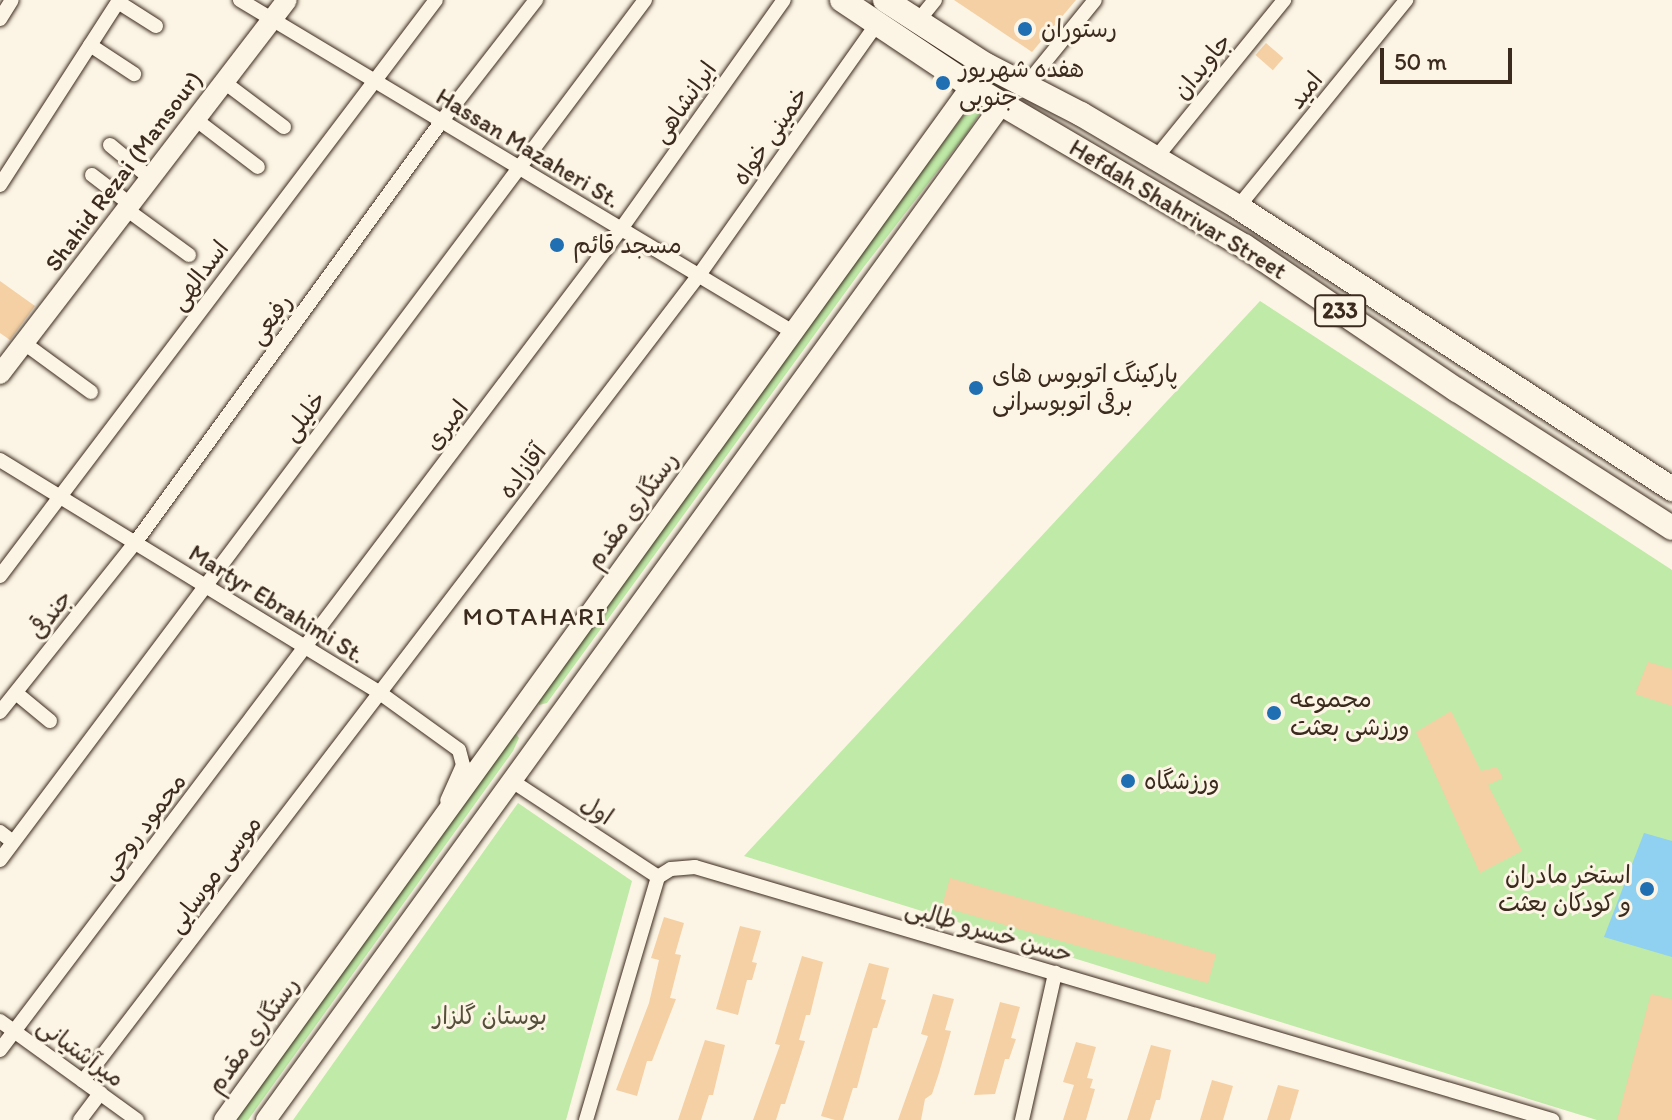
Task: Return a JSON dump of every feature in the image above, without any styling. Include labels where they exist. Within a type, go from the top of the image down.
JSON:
[{"type":"main road","name":"Shahid Rezai (Mansour)","points":[[0,374],[287,0]]},
{"type":"main road","name":"Hefdah Shahrivar Street","points":[[842,0],[918,21],[986,65],[1081,114],[1238,207],[1672,489]]},
{"type":"main road","name":"Hefdah Shahrivar Street","points":[[882,11],[971,86],[1244,246],[1457,390],[1672,528]]},
{"type":"main road","points":[[971,86],[986,65]]},
{"type":"main road","points":[[266,1120],[1002,104],[1022,83]]},
{"type":"main road","name":"رستگاری مقدم","points":[[224,1120],[971,86]]},
{"type":"main road","points":[[514,718],[543,738]]},
{"type":"street","points":[[0,19],[12,0]]},
{"type":"street","name":"Hassan Mazaheri St.","points":[[240,0],[517,170],[793,332]]},
{"type":"street","name":"اسدالهی","points":[[0,576],[436,0]]},
{"type":"street","name":"رفیعی","points":[[135,543],[441,122],[536,0]]},
{"type":"street","name":"خلیلی","points":[[0,860],[645,0]]},
{"type":"street","name":"ایرانشاهی","points":[[621,229],[784,0]]},
{"type":"street","points":[[918,21],[935,0]]},
{"type":"street","points":[[1022,83],[1095,0]]},
{"type":"street","name":"جاویدان","points":[[1155,159],[1284,0]]},
{"type":"street","name":"امید","points":[[1238,207],[1406,0]]},
{"type":"street","points":[[0,185],[118,1],[156,26]]},
{"type":"street","name":"خمینی خواه","points":[[699,275],[882,11]]},
{"type":"street","points":[[90,45],[134,74]]},
{"type":"street","points":[[224,82],[284,127]]},
{"type":"street","points":[[195,119],[258,167]]},
{"type":"street","points":[[110,145],[150,178]]},
{"type":"street","points":[[92,175],[189,255]]},
{"type":"street","name":"امیری","points":[[306,648],[621,229]]},
{"type":"street","name":"آقازاده","points":[[380,693],[699,275]]},
{"type":"street","points":[[24,343],[91,392]]},
{"type":"street","name":"Martyr Ebrahimi St.","points":[[0,460],[380,693],[459,750],[463,765],[437,823]]},
{"type":"street","name":"جندقی","points":[[0,712],[135,543]]},
{"type":"street","name":"محمود روحی","points":[[0,1050],[306,648]]},
{"type":"street","points":[[16,693],[50,721]]},
{"type":"street","name":"موسی موسایی","points":[[83,1081],[380,693]]},
{"type":"street","name":"اول","points":[[512,781],[658,877]]},
{"type":"street","points":[[0,832],[13,842]]},
{"type":"street","name":"حسن خسرو طالبی","points":[[658,877],[671,869],[695,867],[1552,1120]]},
{"type":"street","points":[[586,1120],[658,877]]},
{"type":"street","points":[[1022,1120],[1055,973]]},
{"type":"street","name":"میرآشتیانی","points":[[0,1021],[137,1120]]},
{"type":"street","points":[[80,1120],[100,1093]]},
{"type":"green space","points":[[979,104],[980,113],[967,133],[863,268],[547,703],[539,705],[538,698],[904,195],[969,108]]},
{"type":"green space","name":"مجموعه ورزشی بعثت","points":[[1260,301],[1672,570],[1672,1120],[1597,1120],[744,856]]},
{"type":"green space","points":[[514,731],[519,738],[513,751],[248,1120],[234,1120]]},
{"type":"green space","name":"بوستان گلزار","points":[[518,803],[632,881],[566,1120],[293,1120]]},
{"type":"water","name":"استخر مادران و کودکان بعثت","points":[[1644,833],[1672,841],[1672,957],[1604,937]]},
{"type":"building","name":"رستوران","points":[[954,0],[1076,0],[1032,52]]},
{"type":"building","points":[[1266,43],[1283,58],[1273,70],[1256,55]]},
{"type":"building","points":[[0,281],[35,306],[10,340],[0,333]]},
{"type":"building","points":[[1648,662],[1672,669],[1672,706],[1635,694]]},
{"type":"building","points":[[1451,711],[1481,771],[1497,767],[1503,778],[1488,785],[1522,851],[1480,873],[1416,732]]},
{"type":"building","points":[[950,878],[1216,954],[1208,983],[942,907]]},
{"type":"building","points":[[664,917],[684,923],[675,954],[681,955],[670,998],[676,999],[652,1061],[647,1061],[637,1096],[616,1090],[649,1003],[659,960],[651,958]]},
{"type":"building","points":[[740,926],[761,931],[752,962],[757,963],[752,980],[747,980],[738,1015],[716,1009]]},
{"type":"building","points":[[802,956],[823,962],[810,1015],[806,1015],[799,1040],[805,1041],[785,1104],[781,1104],[776,1120],[753,1120],[780,1045],[775,1044]]},
{"type":"building","points":[[869,963],[889,968],[881,999],[886,1000],[877,1028],[873,1028],[857,1088],[853,1088],[843,1120],[835,1120],[821,1116]]},
{"type":"building","points":[[933,994],[954,999],[945,1030],[951,1031],[932,1094],[925,1099],[921,1120],[898,1120],[928,1036],[921,1034]]},
{"type":"building","points":[[1651,994],[1672,999],[1672,1120],[1617,1120]]},
{"type":"building","points":[[1000,1002],[1020,1007],[1011,1038],[1016,1039],[1009,1059],[1005,1059],[995,1094],[974,1095]]},
{"type":"building","points":[[705,1040],[725,1045],[713,1095],[709,1095],[701,1120],[678,1120]]},
{"type":"building","points":[[1076,1042],[1096,1047],[1087,1078],[1093,1079],[1090,1088],[1095,1089],[1086,1120],[1063,1120],[1074,1085],[1063,1082]]},
{"type":"building","points":[[1151,1045],[1171,1050],[1160,1100],[1156,1100],[1150,1120],[1127,1120]]},
{"type":"building","points":[[1212,1080],[1233,1086],[1223,1120],[1200,1120]]},
{"type":"building","points":[[1278,1085],[1299,1090],[1290,1120],[1267,1120]]},
{"type":"place","name":"رستوران","points":[[1025,29]]},
{"type":"place","name":"هفده شهریور جنوبی","points":[[943,83]]},
{"type":"place","name":"مسجد قائم","points":[[557,245]]},
{"type":"place","name":"پارکینگ اتوبوس های برقی اتوبوسرانی","points":[[976,388]]},
{"type":"place","name":"مجموعه ورزشی بعثت","points":[[1274,713]]},
{"type":"place","name":"ورزشگاه","points":[[1128,781]]},
{"type":"place","name":"استخر مادران و کودکان بعثت","points":[[1647,889]]},
{"type":"district","name":"MOTAHARI","points":[[535,617]]}]
